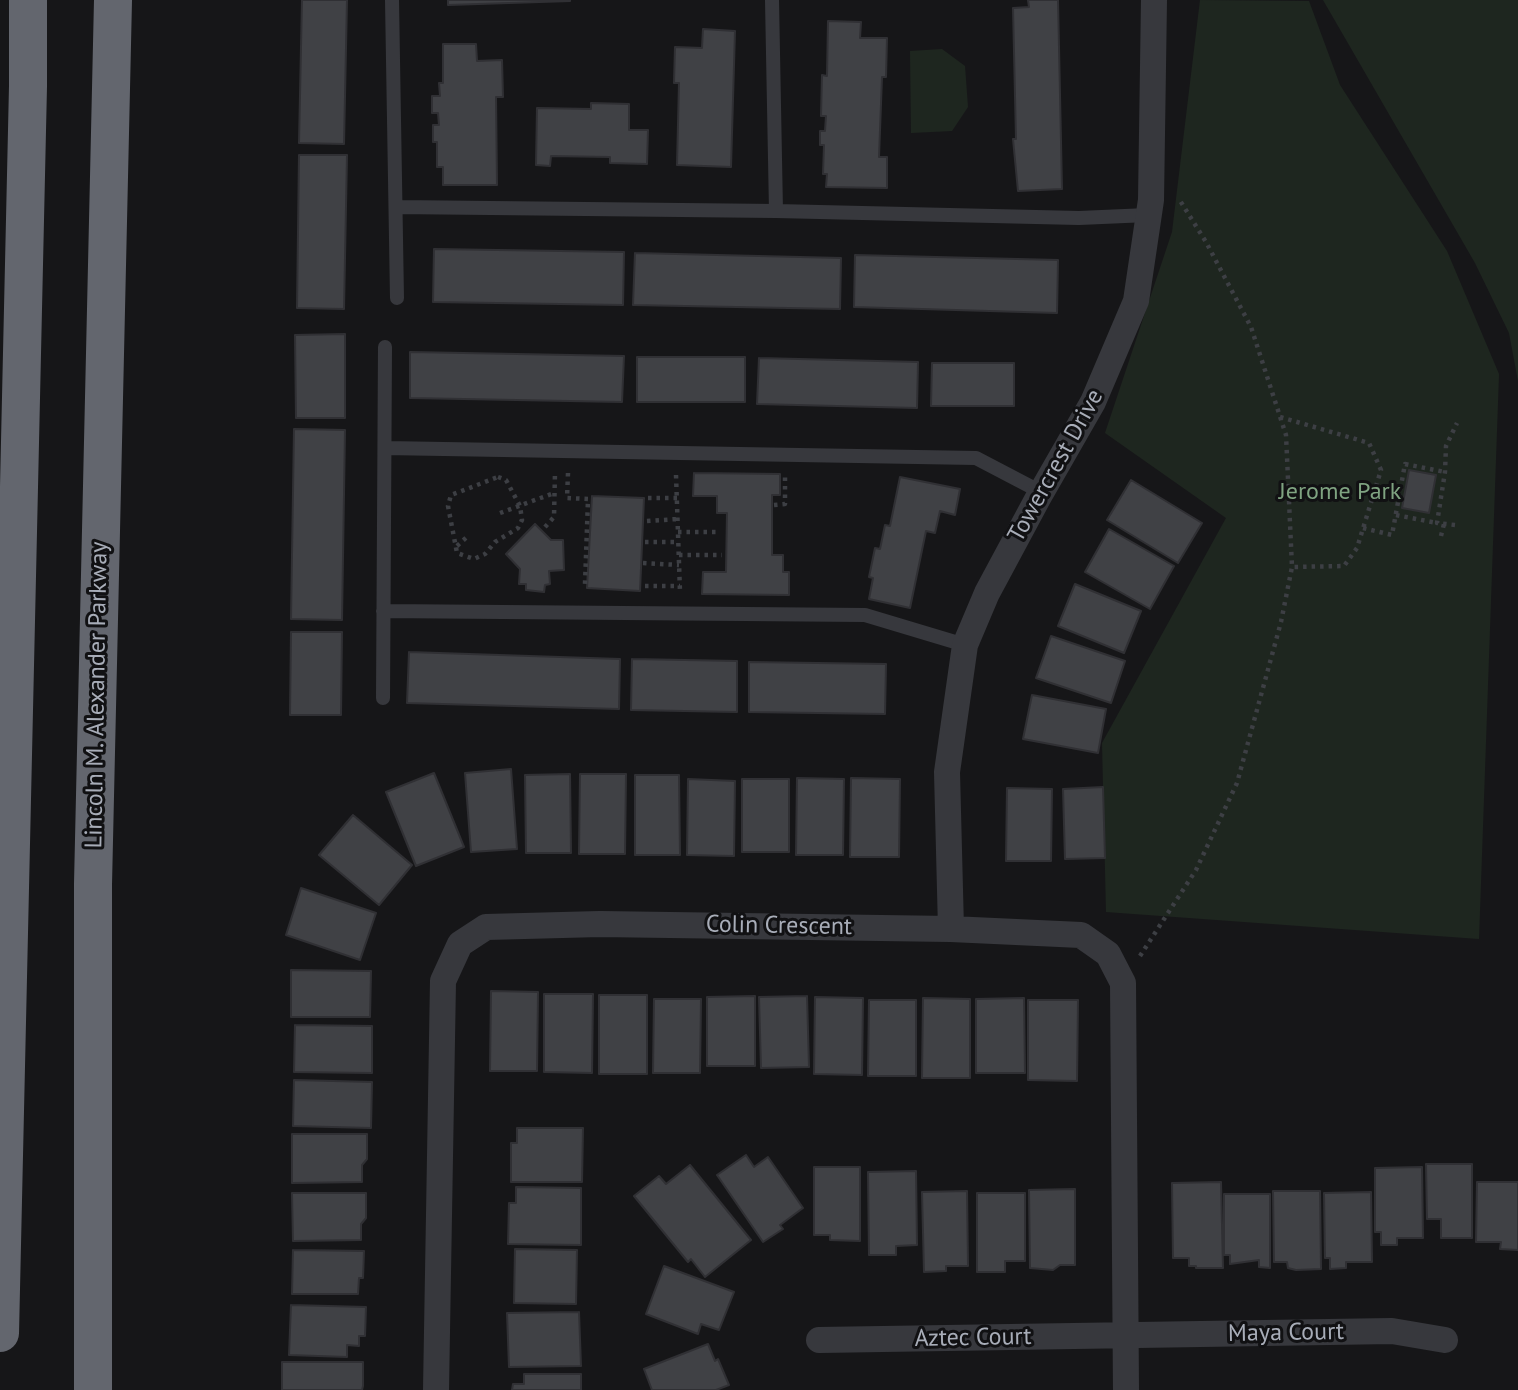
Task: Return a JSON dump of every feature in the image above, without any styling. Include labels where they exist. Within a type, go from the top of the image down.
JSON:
[{"type":"highway","points":[[0,1332],[28,0]]},
{"type":"highway","name":"Lincoln M. Alexander Parkway","points":[[93,1390],[93,884],[113,0]]},
{"type":"street","name":"Towercrest Drive","points":[[951,929],[947,772],[965,645],[987,593],[1093,402],[1136,301],[1151,200],[1154,0]]},
{"type":"street","name":"Colin Crescent","points":[[436,1390],[443,981],[460,944],[486,927],[600,924],[951,929],[1082,935],[1108,954],[1123,983],[1126,1390]]},
{"type":"street","name":"Maya Court","points":[[1126,1336],[1392,1331],[1444,1340]]},
{"type":"street","name":"Aztec Court","points":[[819,1340],[1126,1336]]},
{"type":"lane","points":[[392,0],[397,298]]},
{"type":"lane","points":[[772,0],[776,211]]},
{"type":"lane","points":[[396,207],[776,211],[1079,218],[1148,215]]},
{"type":"lane","points":[[383,698],[385,347]]},
{"type":"lane","points":[[385,447],[976,458],[1041,492]]},
{"type":"lane","points":[[383,611],[865,615],[965,645]]},
{"type":"path","points":[[1123,983],[1196,870],[1237,783],[1292,567],[1286,435],[1251,327],[1206,242],[1179,198]]},
{"type":"path","points":[[1280,417],[1369,443],[1381,470],[1357,548],[1344,566],[1292,567]]},
{"type":"path","points":[[1437,523],[1446,446],[1457,424]]},
{"type":"path","points":[[545,527],[554,517],[554,493],[562,451]]},
{"type":"path","points":[[562,451],[567,498],[588,499],[585,584]]},
{"type":"path","points":[[675,453],[681,614]]},
{"type":"path","points":[[774,505],[785,505],[785,454]]},
{"type":"path","points":[[1363,528],[1392,535],[1405,464],[1445,472]]},
{"type":"path","points":[[498,477],[506,480],[520,506],[522,520],[518,528],[495,542],[485,554],[474,559],[457,553],[448,506],[451,495],[498,477]]},
{"type":"path","points":[[500,513],[554,493]]},
{"type":"path","points":[[648,498],[677,498]]},
{"type":"path","points":[[1396,515],[1455,526]]},
{"type":"path","points":[[647,521],[678,519]]},
{"type":"path","points":[[1441,536],[1444,524]]},
{"type":"path","points":[[678,532],[718,532]]},
{"type":"path","points":[[456,546],[468,536]]},
{"type":"path","points":[[645,542],[678,542]]},
{"type":"path","points":[[679,555],[722,555]]},
{"type":"path","points":[[643,563],[679,565]]},
{"type":"path","points":[[645,586],[680,586]]},
{"type":"green space","name":"Jerome Park","points":[[1200,0],[1309,1],[1340,85],[1447,251],[1499,374],[1479,939],[1106,912],[1102,743],[1226,518],[1105,433],[1172,232]]},
{"type":"green space","points":[[1323,0],[1518,0],[1518,381],[1509,333],[1475,263]]},
{"type":"green space","points":[[942,49],[965,66],[968,107],[952,131],[911,133],[910,51]]},
{"type":"building","points":[[302,0],[347,0],[344,144],[299,143]]},
{"type":"building","points":[[448,0],[570,0],[570,1],[448,5]]},
{"type":"building","points":[[1028,0],[1058,0],[1062,189],[1018,191],[1013,139],[1016,139],[1013,8],[1029,7]]},
{"type":"building","points":[[828,21],[861,22],[860,38],[887,38],[886,77],[882,77],[879,157],[887,157],[887,188],[826,187],[827,174],[823,174],[824,145],[820,145],[820,131],[825,131],[826,116],[821,116],[822,75],[827,76]]},
{"type":"building","points":[[703,29],[735,31],[731,167],[677,165],[679,83],[674,83],[675,47],[702,48]]},
{"type":"building","points":[[443,44],[476,44],[477,61],[502,60],[503,97],[496,97],[497,185],[443,185],[443,167],[437,167],[437,142],[433,142],[433,125],[439,125],[438,113],[432,113],[432,96],[440,96],[439,83],[443,83]]},
{"type":"building","points":[[591,103],[629,104],[629,130],[648,130],[647,164],[610,163],[610,157],[551,156],[550,166],[536,165],[537,108],[591,109]]},
{"type":"building","points":[[299,155],[347,155],[344,309],[297,308]]},
{"type":"building","points":[[434,249],[624,252],[623,305],[433,302]]},
{"type":"building","points":[[635,253],[841,258],[840,309],[633,305]]},
{"type":"building","points":[[855,255],[1058,260],[1057,313],[854,307]]},
{"type":"building","points":[[345,334],[345,418],[296,418],[295,335]]},
{"type":"building","points":[[410,352],[624,356],[622,402],[410,398]]},
{"type":"building","points":[[637,357],[745,357],[745,402],[637,402]]},
{"type":"building","points":[[759,358],[918,362],[917,408],[757,404]]},
{"type":"building","points":[[932,363],[1014,363],[1014,406],[931,406]]},
{"type":"building","points":[[294,429],[345,430],[342,620],[291,619]]},
{"type":"building","points":[[1409,470],[1436,475],[1429,513],[1402,508]]},
{"type":"building","points":[[694,473],[780,474],[780,495],[772,495],[772,555],[783,555],[783,572],[789,572],[789,595],[702,594],[703,572],[726,572],[727,513],[717,513],[717,496],[693,496]]},
{"type":"building","points":[[900,477],[960,489],[955,515],[940,511],[935,533],[926,531],[910,608],[869,599],[873,578],[869,577],[875,548],[880,549],[885,525],[890,526]]},
{"type":"building","points":[[1131,480],[1202,523],[1178,563],[1107,520]]},
{"type":"building","points":[[592,496],[644,498],[640,591],[587,588]]},
{"type":"building","points":[[535,524],[551,540],[563,540],[564,570],[549,571],[550,584],[545,585],[544,592],[526,590],[526,584],[519,584],[520,569],[506,554]]},
{"type":"building","points":[[1109,529],[1174,566],[1150,609],[1085,572]]},
{"type":"building","points":[[1075,584],[1141,611],[1124,653],[1058,626]]},
{"type":"building","points":[[291,632],[342,632],[341,715],[290,715]]},
{"type":"building","points":[[1051,636],[1125,661],[1111,703],[1036,678]]},
{"type":"building","points":[[409,652],[620,659],[619,709],[407,703]]},
{"type":"building","points":[[632,659],[737,661],[737,712],[631,710]]},
{"type":"building","points":[[749,662],[886,664],[885,714],[749,712]]},
{"type":"building","points":[[1032,695],[1106,709],[1098,753],[1023,739]]},
{"type":"building","points":[[511,769],[517,849],[471,852],[465,773]]},
{"type":"building","points":[[434,773],[464,847],[416,866],[386,792]]},
{"type":"building","points":[[570,774],[571,853],[526,853],[525,775]]},
{"type":"building","points":[[580,774],[626,774],[625,854],[579,854]]},
{"type":"building","points":[[635,775],[679,775],[680,855],[635,855]]},
{"type":"building","points":[[797,778],[844,779],[843,855],[796,855]]},
{"type":"building","points":[[851,778],[900,779],[899,857],[850,857]]},
{"type":"building","points":[[688,779],[735,781],[734,856],[687,855]]},
{"type":"building","points":[[742,779],[789,779],[789,852],[742,852]]},
{"type":"building","points":[[1103,787],[1105,858],[1065,859],[1063,789]]},
{"type":"building","points":[[1007,788],[1052,789],[1051,861],[1006,861]]},
{"type":"building","points":[[353,815],[412,865],[379,905],[319,855]]},
{"type":"building","points":[[301,888],[376,913],[360,960],[286,935]]},
{"type":"building","points":[[291,970],[371,971],[370,1017],[291,1017]]},
{"type":"building","points":[[491,991],[538,992],[537,1071],[490,1071]]},
{"type":"building","points":[[544,994],[593,994],[592,1073],[544,1072]]},
{"type":"building","points":[[599,995],[647,995],[647,1074],[599,1074]]},
{"type":"building","points":[[755,996],[755,1066],[707,1066],[707,997]]},
{"type":"building","points":[[807,996],[809,1067],[761,1068],[759,997]]},
{"type":"building","points":[[815,997],[863,998],[862,1075],[814,1074]]},
{"type":"building","points":[[923,998],[970,999],[970,1078],[922,1078]]},
{"type":"building","points":[[1024,998],[1025,1073],[976,1073],[976,999]]},
{"type":"building","points":[[654,999],[701,999],[700,1073],[653,1073]]},
{"type":"building","points":[[869,1000],[916,1000],[916,1076],[868,1076]]},
{"type":"building","points":[[1028,1000],[1078,1000],[1077,1081],[1028,1080]]},
{"type":"building","points":[[295,1025],[372,1026],[372,1073],[294,1072]]},
{"type":"building","points":[[294,1080],[372,1082],[371,1128],[293,1126]]},
{"type":"building","points":[[517,1128],[583,1128],[582,1182],[511,1182],[511,1143],[517,1143]]},
{"type":"building","points":[[292,1134],[367,1134],[367,1159],[362,1165],[362,1182],[292,1183]]},
{"type":"building","points":[[746,1155],[754,1167],[768,1157],[803,1208],[780,1225],[783,1229],[763,1242],[717,1175]]},
{"type":"building","points":[[1426,1164],[1472,1164],[1472,1238],[1441,1238],[1441,1219],[1427,1219]]},
{"type":"building","points":[[690,1165],[751,1240],[705,1277],[691,1259],[688,1262],[634,1196],[659,1176],[666,1184]]},
{"type":"building","points":[[814,1167],[860,1167],[860,1241],[830,1240],[830,1235],[814,1235]]},
{"type":"building","points":[[1422,1167],[1423,1238],[1397,1238],[1397,1245],[1381,1245],[1381,1232],[1375,1232],[1375,1168]]},
{"type":"building","points":[[916,1171],[917,1245],[896,1246],[896,1255],[869,1255],[868,1172]]},
{"type":"building","points":[[1221,1182],[1223,1268],[1196,1268],[1189,1266],[1189,1258],[1173,1258],[1172,1183]]},
{"type":"building","points":[[1477,1182],[1518,1182],[1518,1250],[1500,1249],[1501,1242],[1476,1242]]},
{"type":"building","points":[[516,1187],[581,1188],[581,1245],[508,1244],[509,1203],[516,1203]]},
{"type":"building","points":[[1075,1189],[1075,1265],[1060,1265],[1053,1270],[1030,1268],[1029,1190]]},
{"type":"building","points":[[967,1191],[968,1266],[946,1266],[946,1271],[924,1272],[922,1192]]},
{"type":"building","points":[[1273,1191],[1320,1191],[1321,1269],[1296,1270],[1288,1268],[1287,1262],[1274,1262]]},
{"type":"building","points":[[1371,1192],[1372,1262],[1346,1262],[1346,1268],[1330,1269],[1330,1258],[1325,1258],[1324,1193]]},
{"type":"building","points":[[292,1193],[366,1193],[366,1218],[361,1224],[361,1240],[293,1241]]},
{"type":"building","points":[[977,1193],[1025,1193],[1025,1261],[1005,1261],[1005,1272],[977,1272]]},
{"type":"building","points":[[1224,1194],[1270,1194],[1270,1268],[1259,1267],[1259,1260],[1230,1264],[1230,1255],[1224,1255]]},
{"type":"building","points":[[515,1249],[577,1250],[576,1304],[514,1303]]},
{"type":"building","points":[[293,1250],[364,1251],[363,1278],[359,1278],[358,1294],[292,1294]]},
{"type":"building","points":[[664,1266],[734,1292],[719,1330],[701,1324],[698,1334],[646,1314]]},
{"type":"building","points":[[291,1305],[366,1307],[365,1336],[359,1336],[359,1346],[347,1345],[347,1357],[289,1355]]},
{"type":"building","points":[[579,1312],[581,1366],[509,1367],[507,1313]]},
{"type":"building","points":[[708,1344],[729,1385],[716,1390],[652,1390],[644,1369]]},
{"type":"building","points":[[282,1362],[363,1362],[362,1390],[282,1390]]},
{"type":"building","points":[[524,1374],[581,1374],[581,1390],[512,1390],[513,1384],[524,1384]]}]
